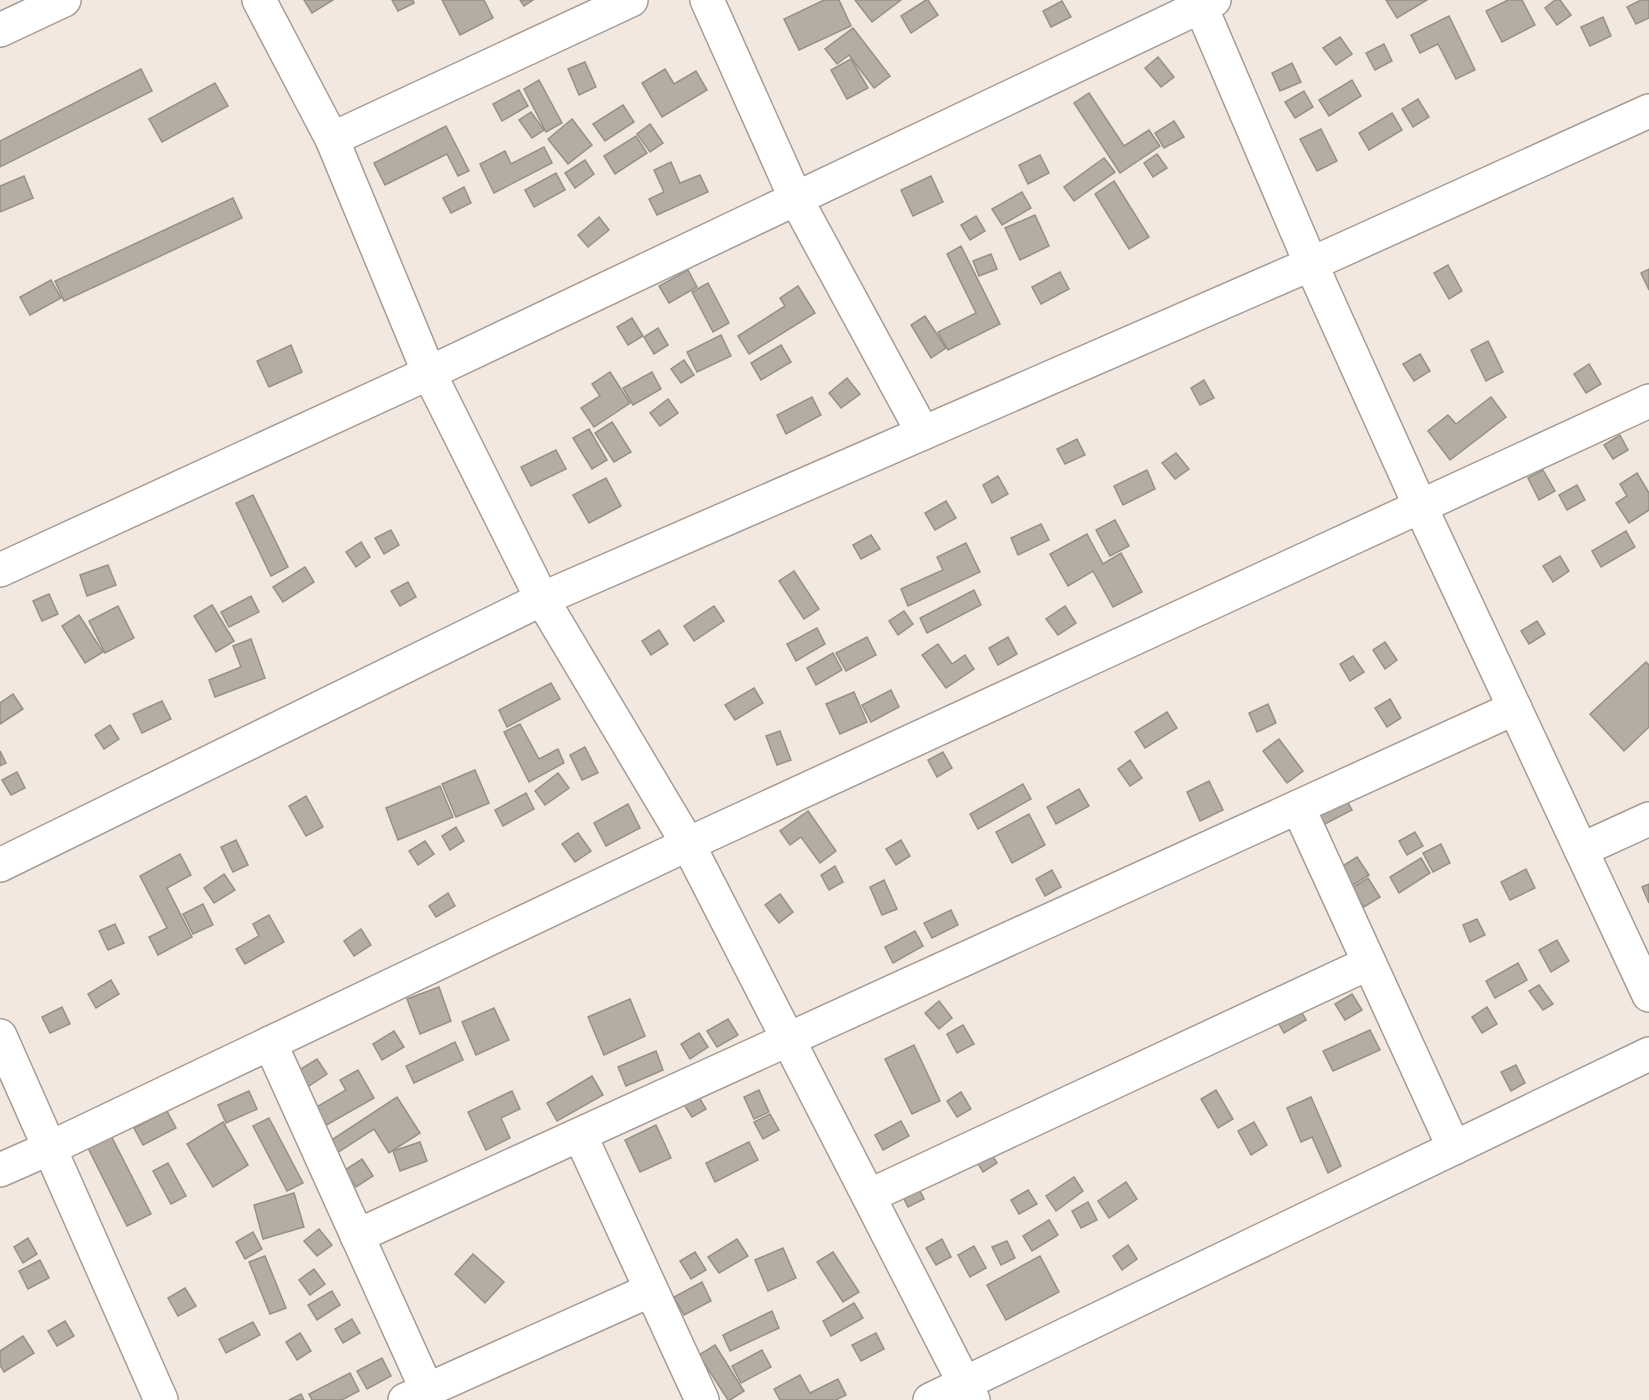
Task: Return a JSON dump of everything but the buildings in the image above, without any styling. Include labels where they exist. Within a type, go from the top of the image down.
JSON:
[{"type":"street","points":[[0,30],[64,0]]},
{"type":"street","points":[[259,0],[332,139],[429,373],[542,599],[688,844],[968,1392]]},
{"type":"street","points":[[332,139],[631,0]]},
{"type":"street","points":[[707,0],[795,199],[923,434]]},
{"type":"street","points":[[0,570],[429,373],[1204,2],[1311,264],[1421,508],[1649,995]]},
{"type":"street","points":[[0,865],[542,599],[1311,264],[1649,111]]},
{"type":"street","points":[[0,1170],[688,844],[1649,401]]},
{"type":"street","points":[[357,1236],[1515,708]]},
{"type":"street","points":[[1298,807],[1454,1148]]},
{"type":"street","points":[[1581,850],[1649,819]]},
{"type":"street","points":[[868,1196],[1369,963]]},
{"type":"street","points":[[0,1036],[161,1400]]},
{"type":"street","points":[[270,1043],[357,1236],[416,1395],[651,1290]]},
{"type":"street","points":[[930,1400],[968,1392],[1454,1148],[1649,1054]]},
{"type":"street","points":[[580,1135],[702,1400]]}]
